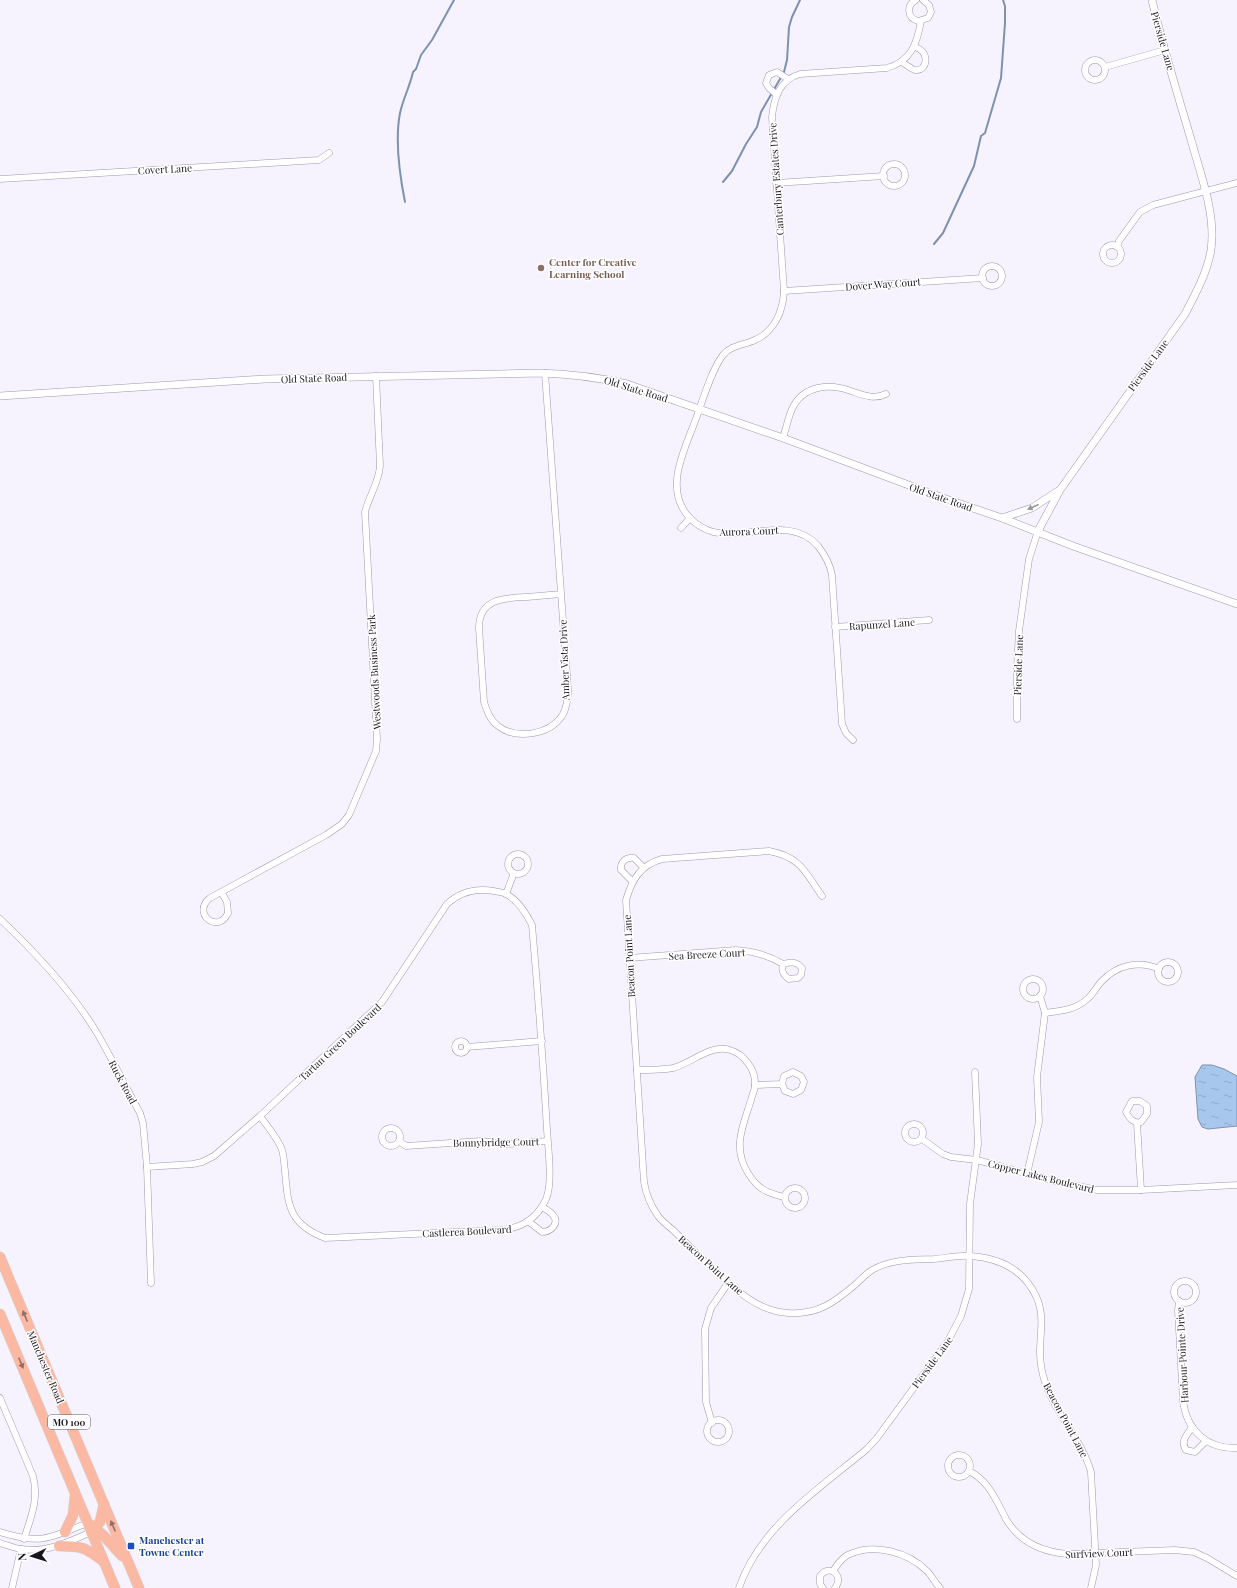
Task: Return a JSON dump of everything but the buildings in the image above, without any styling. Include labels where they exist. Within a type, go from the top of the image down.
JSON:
[{"type":"highway","name":"Manchester Road","points":[[0,1257],[139,1588]]},
{"type":"highway","name":"MO 100","points":[[0,1314],[115,1588]]},
{"type":"highway","points":[[65,1532],[73,1515],[75,1492]]},
{"type":"highway","points":[[104,1504],[100,1522],[91,1528],[113,1546],[129,1565]]},
{"type":"highway","points":[[59,1546],[81,1547],[91,1552],[104,1562]]},
{"type":"street","points":[[916,0],[911,4],[909,11],[912,18],[921,21],[928,18],[930,12],[929,5],[923,0]]},
{"type":"street","name":"Pierside Lane","points":[[1017,719],[1019,631],[1029,559],[1038,531],[1060,490],[1185,314],[1198,291],[1206,270],[1211,248],[1211,230],[1205,191],[1152,0]]},
{"type":"street","points":[[777,95],[766,83],[769,74],[777,72],[788,79],[808,73],[887,68],[902,62],[915,47],[921,21]]},
{"type":"street","points":[[902,62],[915,70],[919,70],[923,67],[926,61],[925,54],[920,49],[915,47]]},
{"type":"street","points":[[1105,67],[1165,50]]},
{"type":"street","name":"Canterbury Estates Drive","points":[[699,409],[719,362],[724,354],[729,349],[756,340],[769,330],[780,314],[784,304],[772,117],[773,106],[777,95],[788,79]]},
{"type":"street","name":"Covert Lane","points":[[0,179],[319,160],[329,154]]},
{"type":"street","points":[[776,183],[884,176]]},
{"type":"street","points":[[1117,247],[1119,241],[1140,212],[1145,209],[1153,205],[1237,183]]},
{"type":"street","name":"Dover Way Court","points":[[784,290],[983,278]]},
{"type":"street","name":"Old State Road","points":[[0,396],[265,379],[376,376],[545,373],[574,374],[612,380],[783,438],[946,499],[1038,531],[1073,546],[1237,604]]},
{"type":"street","name":"Amber Vista Drive","points":[[545,373],[568,689],[568,699],[564,712],[556,722],[542,731],[518,734],[506,731],[492,720],[484,702],[479,628],[481,616],[488,606],[500,599],[561,594]]},
{"type":"street","name":"Westwoods Business Park","points":[[222,893],[227,902],[228,913],[224,920],[216,923],[211,922],[205,916],[203,909],[204,905],[210,898],[222,893],[326,835],[342,824],[349,815],[376,751],[377,739],[366,512],[367,502],[379,475],[380,466],[376,376]]},
{"type":"street","points":[[783,438],[794,406],[801,397],[811,390],[831,386],[871,397],[880,397],[886,394]]},
{"type":"street","name":"Aurora Court","points":[[699,409],[679,466],[676,482],[680,504],[690,518],[706,530],[720,534],[779,530],[790,531],[809,538],[822,551],[830,568],[842,724],[846,734],[853,740]]},
{"type":"street","points":[[1002,518],[1032,508],[1060,490]]},
{"type":"street","points":[[680,528],[690,518]]},
{"type":"street","name":"Rapunzel Lane","points":[[835,627],[928,620]]},
{"type":"street","name":"Beacon Point Lane","points":[[822,896],[801,866],[795,860],[786,855],[769,851],[662,859],[655,861],[644,868],[632,882],[626,900],[644,1182],[648,1197],[659,1217],[728,1283],[758,1306],[778,1313],[803,1313],[834,1302],[872,1270],[901,1260],[970,1256],[995,1260],[1010,1266],[1027,1282],[1036,1296],[1041,1314],[1040,1353],[1042,1374],[1047,1388],[1061,1416],[1088,1462],[1090,1472],[1095,1553],[1095,1573],[1092,1588]]},
{"type":"street","points":[[632,882],[621,870],[623,860],[627,858],[634,858],[644,868]]},
{"type":"street","points":[[506,894],[514,873]]},
{"type":"street","name":"Tartan Green Boulevard","points":[[147,1167],[193,1164],[202,1162],[214,1156],[260,1116],[382,1002],[447,904],[470,890],[483,889],[506,894]]},
{"type":"street","name":"Castlerea Boulevard","points":[[260,1116],[282,1149],[286,1191],[294,1216],[304,1226],[325,1238],[501,1230],[516,1228],[528,1221],[542,1207],[548,1193],[549,1172],[542,1041],[532,925],[522,909],[506,894]]},
{"type":"street","name":"Ruck Road","points":[[0,919],[40,958],[67,990],[96,1032],[140,1113],[147,1167],[151,1283]]},
{"type":"street","name":"Sea Breeze Court","points":[[629,958],[736,950],[774,958],[783,964]]},
{"type":"street","points":[[1045,1013],[1068,1009],[1085,1001],[1102,981],[1118,969],[1136,964],[1144,964],[1159,969]]},
{"type":"street","points":[[1027,1174],[1039,1122],[1036,1078],[1045,1013],[1040,996]]},
{"type":"street","points":[[467,1047],[542,1041]]},
{"type":"street","points":[[637,1070],[672,1068],[690,1062],[712,1050],[731,1050],[741,1056],[749,1063],[753,1072],[755,1084],[739,1141],[742,1164],[750,1177],[761,1189],[784,1197]]},
{"type":"street","name":"Pierside Lane","points":[[739,1588],[766,1538],[790,1512],[872,1444],[956,1328],[965,1306],[969,1289],[970,1204],[978,1144],[975,1072]]},
{"type":"street","points":[[755,1084],[782,1084]]},
{"type":"street","points":[[1137,1123],[1141,1190]]},
{"type":"street","name":"Copper Lakes Boulevard","points":[[922,1139],[951,1157],[977,1160],[1027,1174],[1097,1190],[1141,1190],[1237,1185]]},
{"type":"street","name":"Bonnybridge Court","points":[[399,1141],[406,1146],[481,1140],[508,1144],[547,1141]]},
{"type":"street","points":[[528,1221],[542,1232],[549,1231],[553,1228],[555,1218],[551,1213],[542,1207]]},
{"type":"street","points":[[712,1423],[706,1402],[705,1329],[711,1308],[728,1283]]},
{"type":"street","name":"Harbour Pointe Drive","points":[[1179,1301],[1178,1310],[1184,1411],[1192,1427],[1206,1441],[1226,1448],[1237,1448]]},
{"type":"street","points":[[0,1398],[33,1476],[36,1487],[35,1504],[24,1539]]},
{"type":"street","points":[[1192,1427],[1184,1440],[1186,1450],[1195,1452],[1206,1441]]},
{"type":"street","name":"Surfview Court","points":[[969,1470],[977,1475],[990,1489],[1007,1521],[1021,1537],[1037,1548],[1052,1553],[1068,1554],[1175,1550],[1194,1552],[1237,1576]]},
{"type":"street","points":[[0,1532],[24,1539],[44,1539],[65,1532],[91,1528]]},
{"type":"street","points":[[0,1543],[21,1549],[42,1550],[59,1546],[91,1528]]},
{"type":"street","points":[[12,1588],[21,1549]]},
{"type":"street","points":[[833,1571],[840,1561],[848,1554],[879,1549],[900,1554],[914,1561],[926,1571],[940,1588]]},
{"type":"street","points":[[823,1588],[820,1584],[820,1576],[825,1571],[833,1571],[836,1573],[839,1580],[835,1588]]},
{"type":"water","points":[[1202,1065],[1212,1065],[1237,1076],[1237,1126],[1208,1129],[1202,1127],[1198,1119],[1195,1077]]},
{"type":"waterway","points":[[405,202],[401,181],[398,146],[400,113],[413,72],[416,69],[421,55],[432,40],[454,0]]},
{"type":"waterway","points":[[723,182],[732,171],[757,127],[761,112],[784,72],[787,60],[789,27],[800,0]]},
{"type":"waterway","points":[[934,244],[943,233],[974,166],[981,136],[985,133],[1001,78],[1005,23],[1005,6],[1003,0]]},
{"type":"place","name":"Center for Creative Learning School","points":[[541,268]]},
{"type":"place","name":"Manchester at Towne Center","points":[[131,1546]]}]
